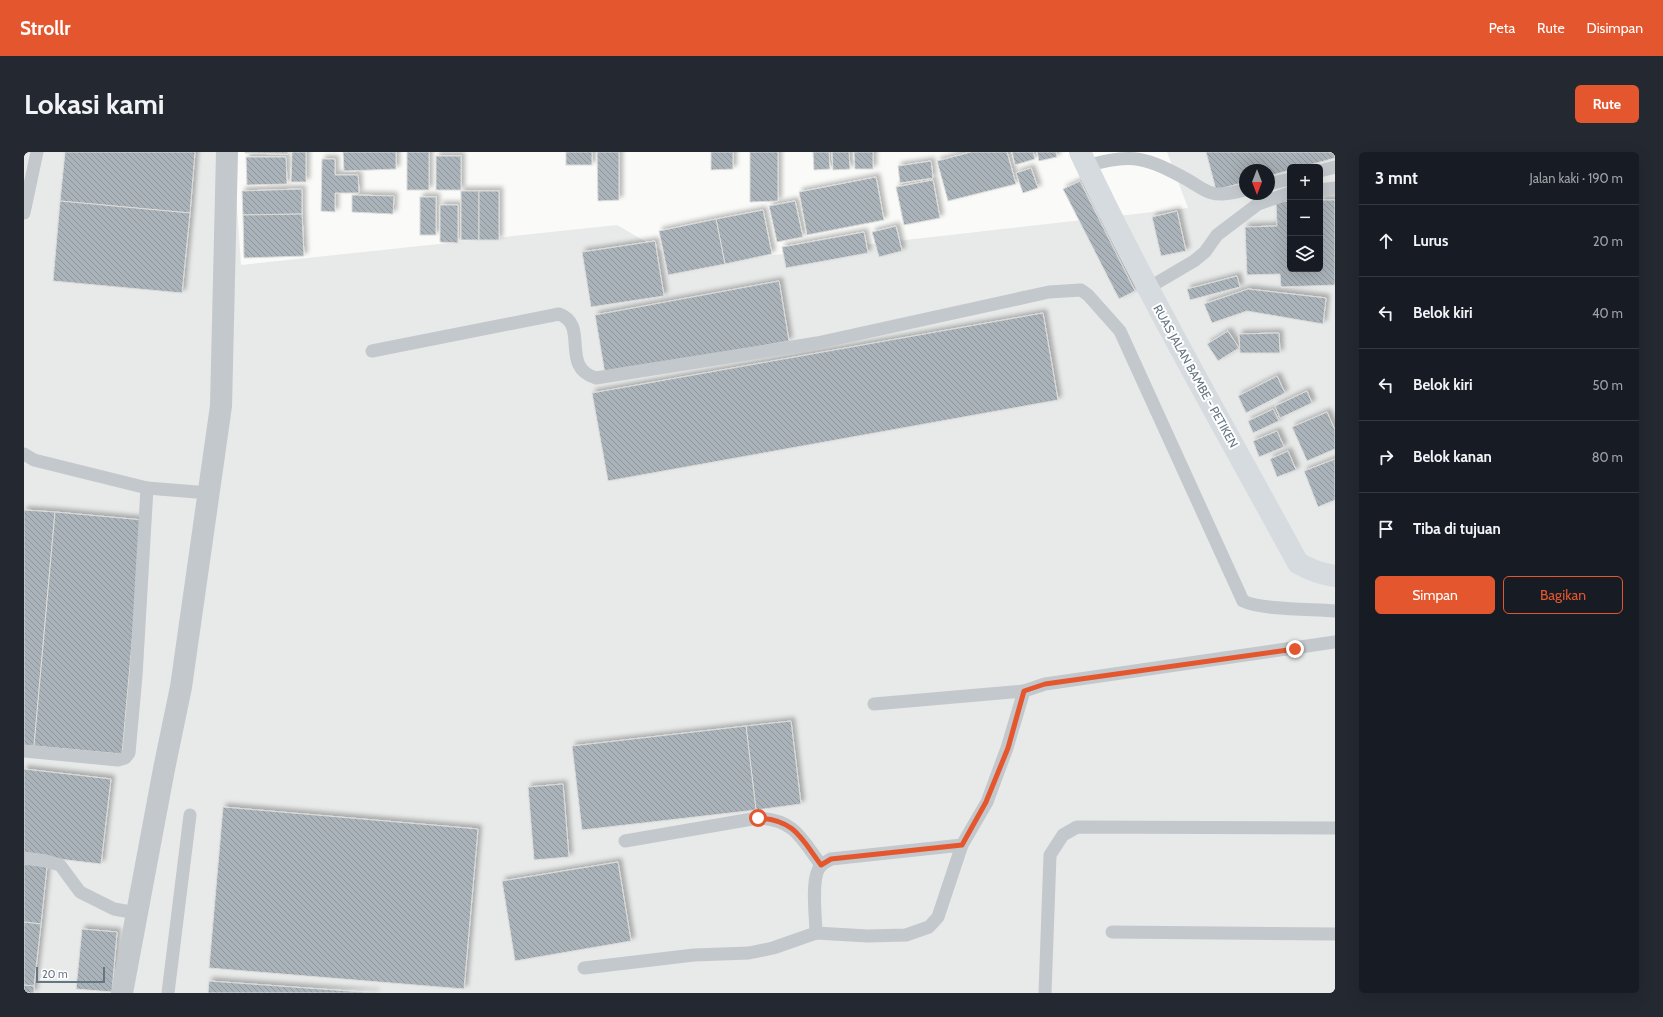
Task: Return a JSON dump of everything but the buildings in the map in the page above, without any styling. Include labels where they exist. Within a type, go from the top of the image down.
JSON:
[{"type":"main road","name":"RUAS JALAN BAMBE - PETIKEN","points":[[1084,159],[1148,288],[1298,563],[1314,571],[1335,576]]},
{"type":"street","points":[[122,993],[181,687],[221,406],[227,152]]},
{"type":"lane","points":[[24,213],[37,152]]},
{"type":"lane","points":[[1084,159],[1129,156],[1151,160],[1212,193],[1225,195],[1239,192]]},
{"type":"lane","points":[[1323,170],[1335,168]]},
{"type":"lane","points":[[1275,183],[1287,180]]},
{"type":"lane","points":[[1323,190],[1335,188]]},
{"type":"lane","points":[[1148,288],[1194,261],[1205,252],[1217,235],[1258,204],[1287,194]]},
{"type":"lane","points":[[372,351],[559,314],[564,316],[572,326],[578,368],[587,376],[596,378],[817,343],[1048,292],[1081,290],[1088,295],[1120,331],[1243,601],[1273,607],[1335,611]]},
{"type":"lane","points":[[24,454],[34,460],[147,488],[209,493]]},
{"type":"lane","points":[[24,751],[118,760],[124,758],[129,753],[136,676],[147,488]]},
{"type":"lane","points":[[874,704],[1024,691],[1045,684],[1335,642]]},
{"type":"lane","points":[[584,968],[694,955],[748,953],[773,948],[816,933],[868,936],[906,935],[929,927],[938,918],[962,845],[986,802],[1008,748],[1024,691]]},
{"type":"lane","points":[[168,993],[190,815]]},
{"type":"lane","points":[[624,841],[758,818],[775,819],[794,829],[821,865]]},
{"type":"lane","points":[[1045,993],[1050,855],[1063,835],[1077,827],[1335,828]]},
{"type":"lane","points":[[816,933],[815,880],[817,871],[821,865],[831,859],[962,845]]},
{"type":"lane","points":[[24,858],[46,861],[60,865],[80,892],[114,910],[137,912]]},
{"type":"lane","points":[[1112,932],[1335,934]]},
{"type":"shaded area","points":[[24,152],[233,152],[241,265],[617,225],[686,265],[1188,208],[1167,152],[1335,152],[1335,993],[24,993]]},
{"type":"route","points":[[758,818],[775,819],[794,829],[821,865],[831,859],[962,845],[986,802],[1008,748],[1024,691],[1045,684],[1295,649]]}]
